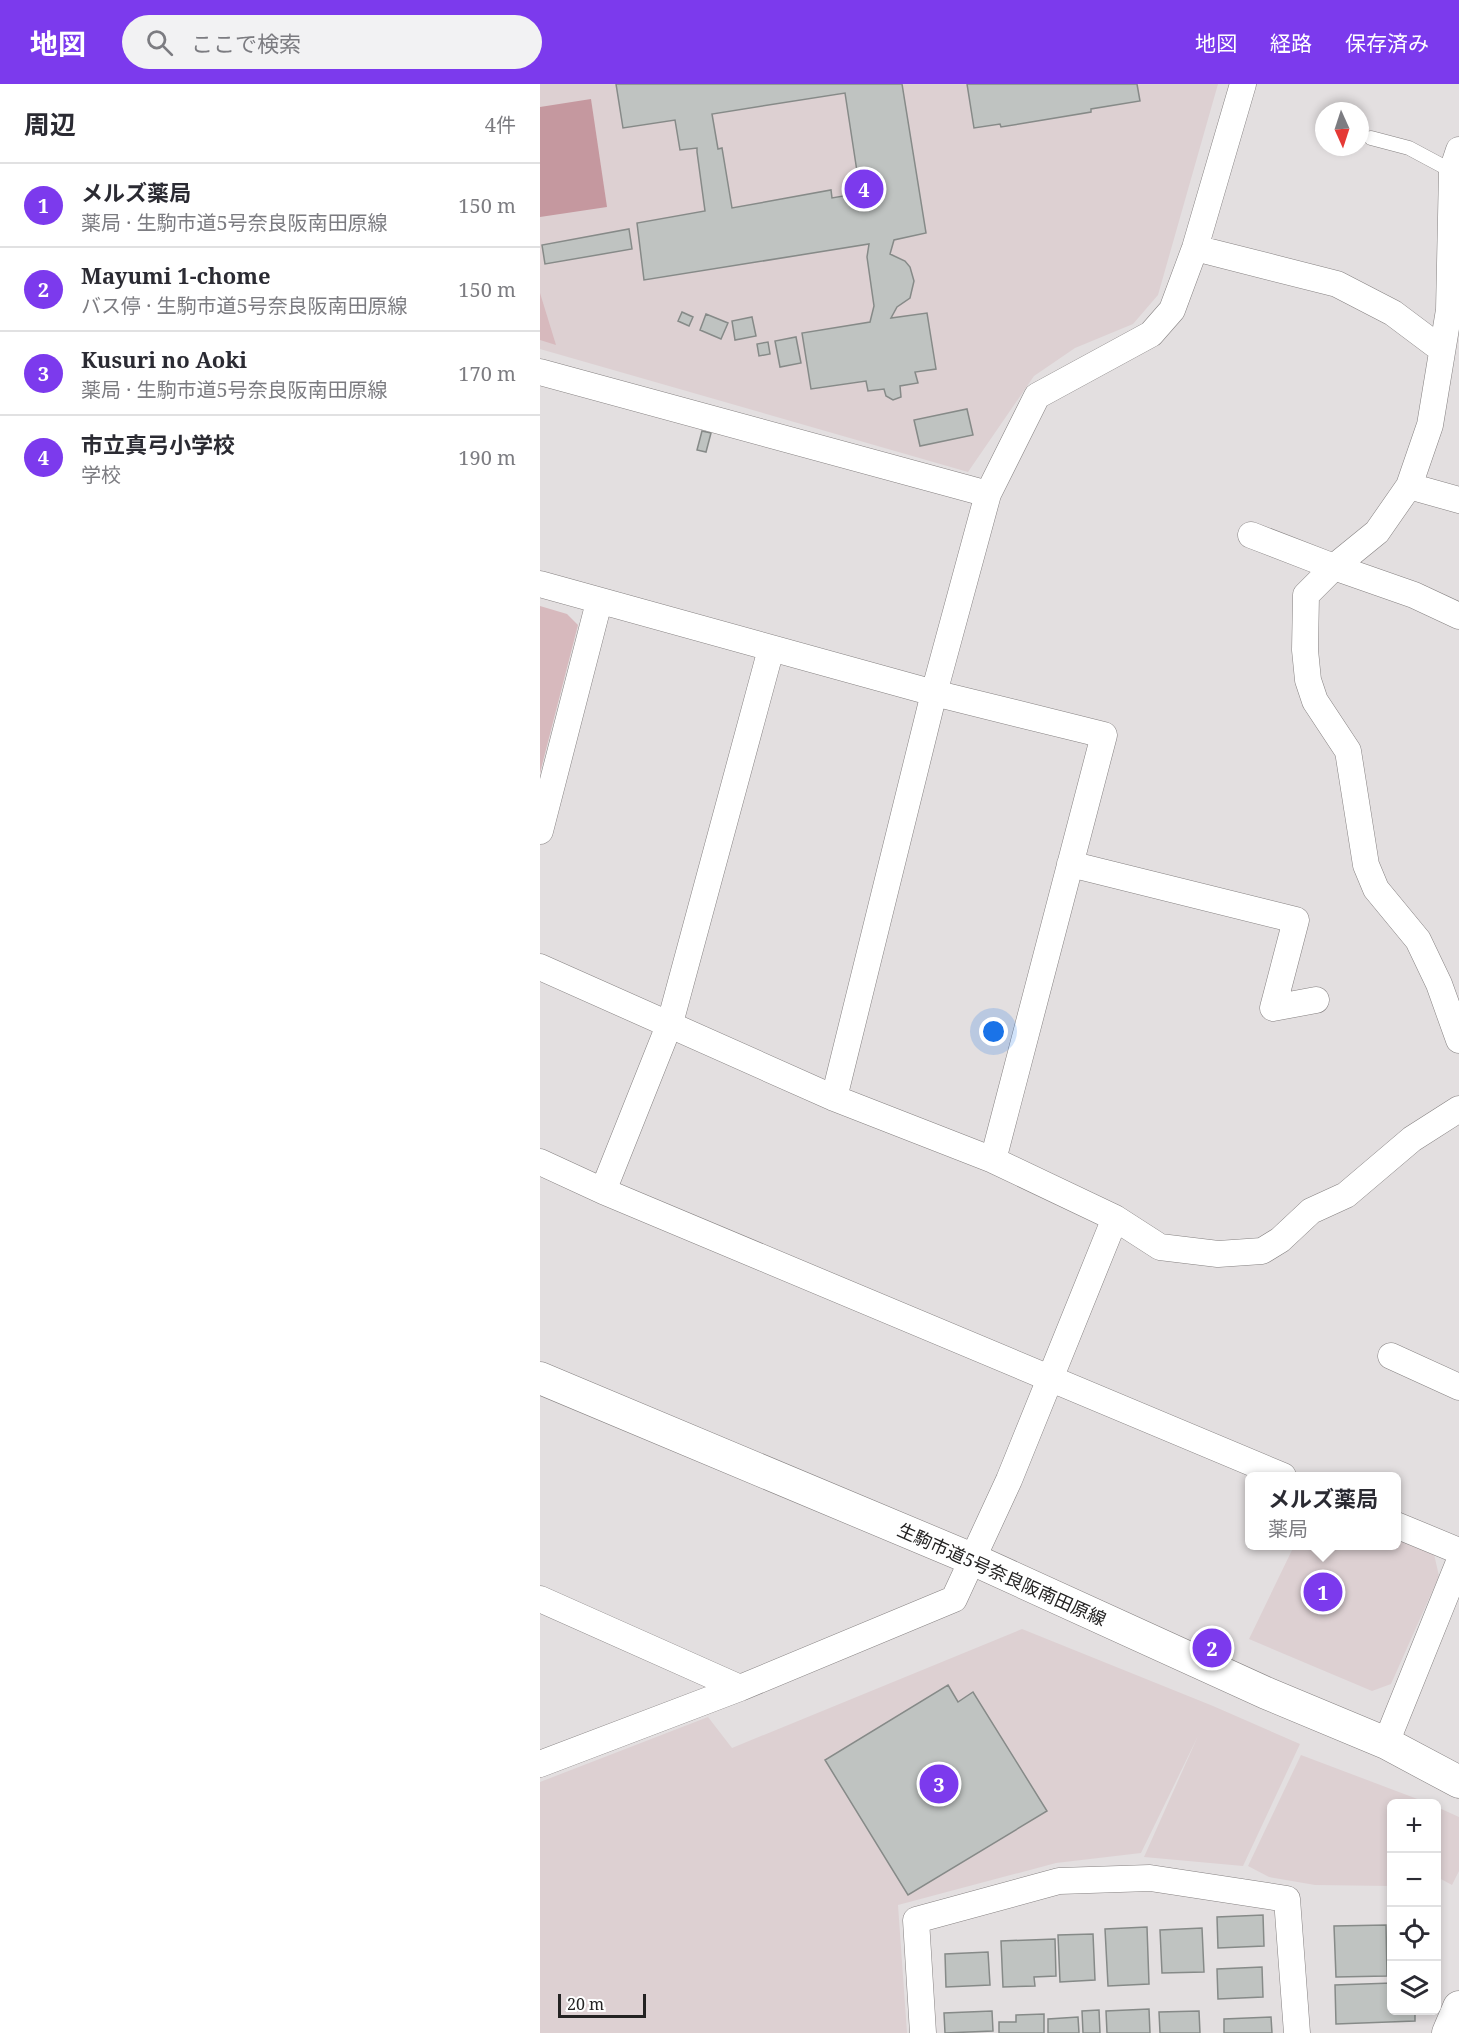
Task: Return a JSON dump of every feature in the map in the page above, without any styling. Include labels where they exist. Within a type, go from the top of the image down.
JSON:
[{"type":"street","points":[[834,1098],[934,693],[987,494],[1037,396],[1151,334],[1172,310],[1195,248],[1243,84]]},
{"type":"street","points":[[1455,160],[1449,310],[1430,425],[1409,486],[1377,532],[1334,567],[1306,595],[1305,650],[1308,680],[1315,701],[1348,751],[1365,865],[1376,889],[1418,939],[1439,984],[1459,1040]]},
{"type":"street","points":[[1195,248],[1337,284],[1394,313],[1441,349]]},
{"type":"street","points":[[540,372],[987,494]]},
{"type":"street","points":[[1409,486],[1459,500]]},
{"type":"street","points":[[1251,534],[1334,567],[1414,595],[1459,616]]},
{"type":"street","points":[[540,584],[934,693],[1104,735],[993,1160]]},
{"type":"street","points":[[540,831],[599,602]]},
{"type":"street","points":[[603,1191],[670,1023],[771,649]]},
{"type":"street","points":[[1070,864],[1296,920],[1273,1008],[1316,1000]]},
{"type":"street","points":[[540,967],[834,1098],[993,1160],[1115,1218],[1160,1247],[1218,1254],[1262,1251],[1280,1240],[1311,1211],[1346,1195],[1412,1139],[1459,1109]]},
{"type":"street","points":[[540,1162],[603,1191],[1272,1472]]},
{"type":"street","points":[[540,1764],[740,1688],[954,1599],[1009,1480],[1048,1378],[1115,1218]]},
{"type":"street","points":[[1391,1356],[1459,1387]]},
{"type":"street","name":"生駒市道5号奈良阪南田原線","points":[[540,1378],[972,1559],[1266,1693],[1386,1743],[1459,1782]]},
{"type":"street","points":[[1401,1527],[1459,1551]]},
{"type":"street","points":[[1386,1743],[1459,1562]]},
{"type":"street","points":[[540,1599],[740,1688]]},
{"type":"street","points":[[923,2033],[916,1920],[1059,1881],[1150,1878],[1287,1899],[1297,2033]]},
{"type":"street","points":[[1448,2033],[1459,2007]]},
{"type":"lane","points":[[1371,138],[1455,160]]},
{"type":"shaded area","points":[[540,84],[1218,84],[1158,295],[1133,324],[1075,348],[1034,376],[968,472],[540,349]]},
{"type":"shaded area","points":[[591,99],[607,207],[540,217],[540,107]]},
{"type":"shaded area","points":[[540,293],[556,345],[540,340]]},
{"type":"shaded area","points":[[540,606],[567,614],[578,625],[540,773]]},
{"type":"shaded area","points":[[1401,1540],[1434,1554],[1439,1576],[1391,1684],[1372,1691],[1249,1639],[1292,1550],[1401,1550]]},
{"type":"shaded area","points":[[1022,1629],[1213,1706],[1300,1744],[1243,1866],[1144,1857],[1198,1736],[1141,1853],[1056,1863],[898,1905],[907,2033],[540,2033],[540,1782],[708,1717],[732,1748]]},
{"type":"shaded area","points":[[1301,1755],[1417,1799],[1387,1799],[1387,1886],[1315,1885],[1269,1877],[1248,1866]]},
{"type":"shaded area","points":[[1441,1809],[1459,1817],[1459,1871],[1452,1885],[1441,1879]]},
{"type":"building","points":[[616,84],[902,84],[926,233],[894,240],[890,254],[905,261],[910,267],[914,281],[910,298],[897,307],[891,318],[927,313],[936,369],[915,372],[918,383],[900,386],[901,397],[893,400],[886,396],[884,389],[868,391],[866,381],[811,389],[802,333],[870,322],[874,306],[867,257],[869,244],[644,280],[637,223],[705,211],[697,148],[680,150],[675,120],[623,128]],"holes":[[[845,93],[858,178],[864,177],[867,192],[832,198],[831,190],[732,208],[722,148],[718,149],[712,114]]]},
{"type":"building","points":[[967,84],[1137,84],[1140,101],[1091,109],[1091,112],[1001,127],[1000,124],[974,128]]},
{"type":"building","points":[[629,229],[632,249],[545,264],[542,245]]},
{"type":"building","points":[[682,312],[693,317],[689,326],[678,321]]},
{"type":"building","points":[[706,314],[728,323],[721,339],[700,330]]},
{"type":"building","points":[[752,317],[756,336],[735,340],[732,321]]},
{"type":"building","points":[[796,337],[801,363],[780,367],[775,341]]},
{"type":"building","points":[[768,342],[770,354],[759,356],[757,344]]},
{"type":"building","points":[[967,409],[973,435],[920,446],[914,420]]},
{"type":"building","points":[[702,431],[711,433],[706,452],[697,450]]},
{"type":"building","points":[[948,1685],[958,1702],[973,1692],[1047,1811],[908,1895],[825,1760]]},
{"type":"building","points":[[1263,1915],[1264,1946],[1218,1948],[1217,1917]]},
{"type":"building","points":[[1386,1925],[1387,1976],[1336,1977],[1334,1926]]},
{"type":"building","points":[[1147,1927],[1149,1984],[1108,1986],[1105,1929]]},
{"type":"building","points":[[1202,1928],[1204,1972],[1162,1973],[1160,1930]]},
{"type":"building","points":[[1093,1934],[1095,1980],[1060,1982],[1058,1935]]},
{"type":"building","points":[[1055,1939],[1056,1976],[1034,1977],[1035,1986],[1003,1987],[1001,1941]]},
{"type":"building","points":[[988,1952],[990,1985],[946,1987],[945,1954]]},
{"type":"building","points":[[1262,1967],[1263,1997],[1218,1999],[1217,1969]]},
{"type":"building","points":[[1387,1983],[1387,2015],[1415,2015],[1415,2021],[1336,2024],[1335,1985]]},
{"type":"building","points":[[1149,2009],[1150,2033],[1107,2033],[1106,2011]]},
{"type":"building","points":[[1099,2010],[1100,2033],[1083,2033],[1082,2011]]},
{"type":"building","points":[[992,2011],[993,2031],[945,2033],[944,2013]]},
{"type":"building","points":[[1199,2011],[1200,2033],[1160,2033],[1159,2012]]},
{"type":"building","points":[[1044,2014],[1044,2033],[999,2033],[999,2022],[1016,2022],[1016,2015]]},
{"type":"building","points":[[1078,2017],[1079,2033],[1048,2033],[1048,2019]]},
{"type":"building","points":[[1271,2017],[1272,2033],[1224,2033],[1224,2019]]},
{"type":"place","name":"市立真弓小学校","points":[[864,189]]},
{"type":"place","name":"メルズ薬局","points":[[1323,1592]]},
{"type":"place","name":"Mayumi 1-chome","points":[[1212,1648]]},
{"type":"place","name":"Kusuri no Aoki","points":[[939,1784]]}]
